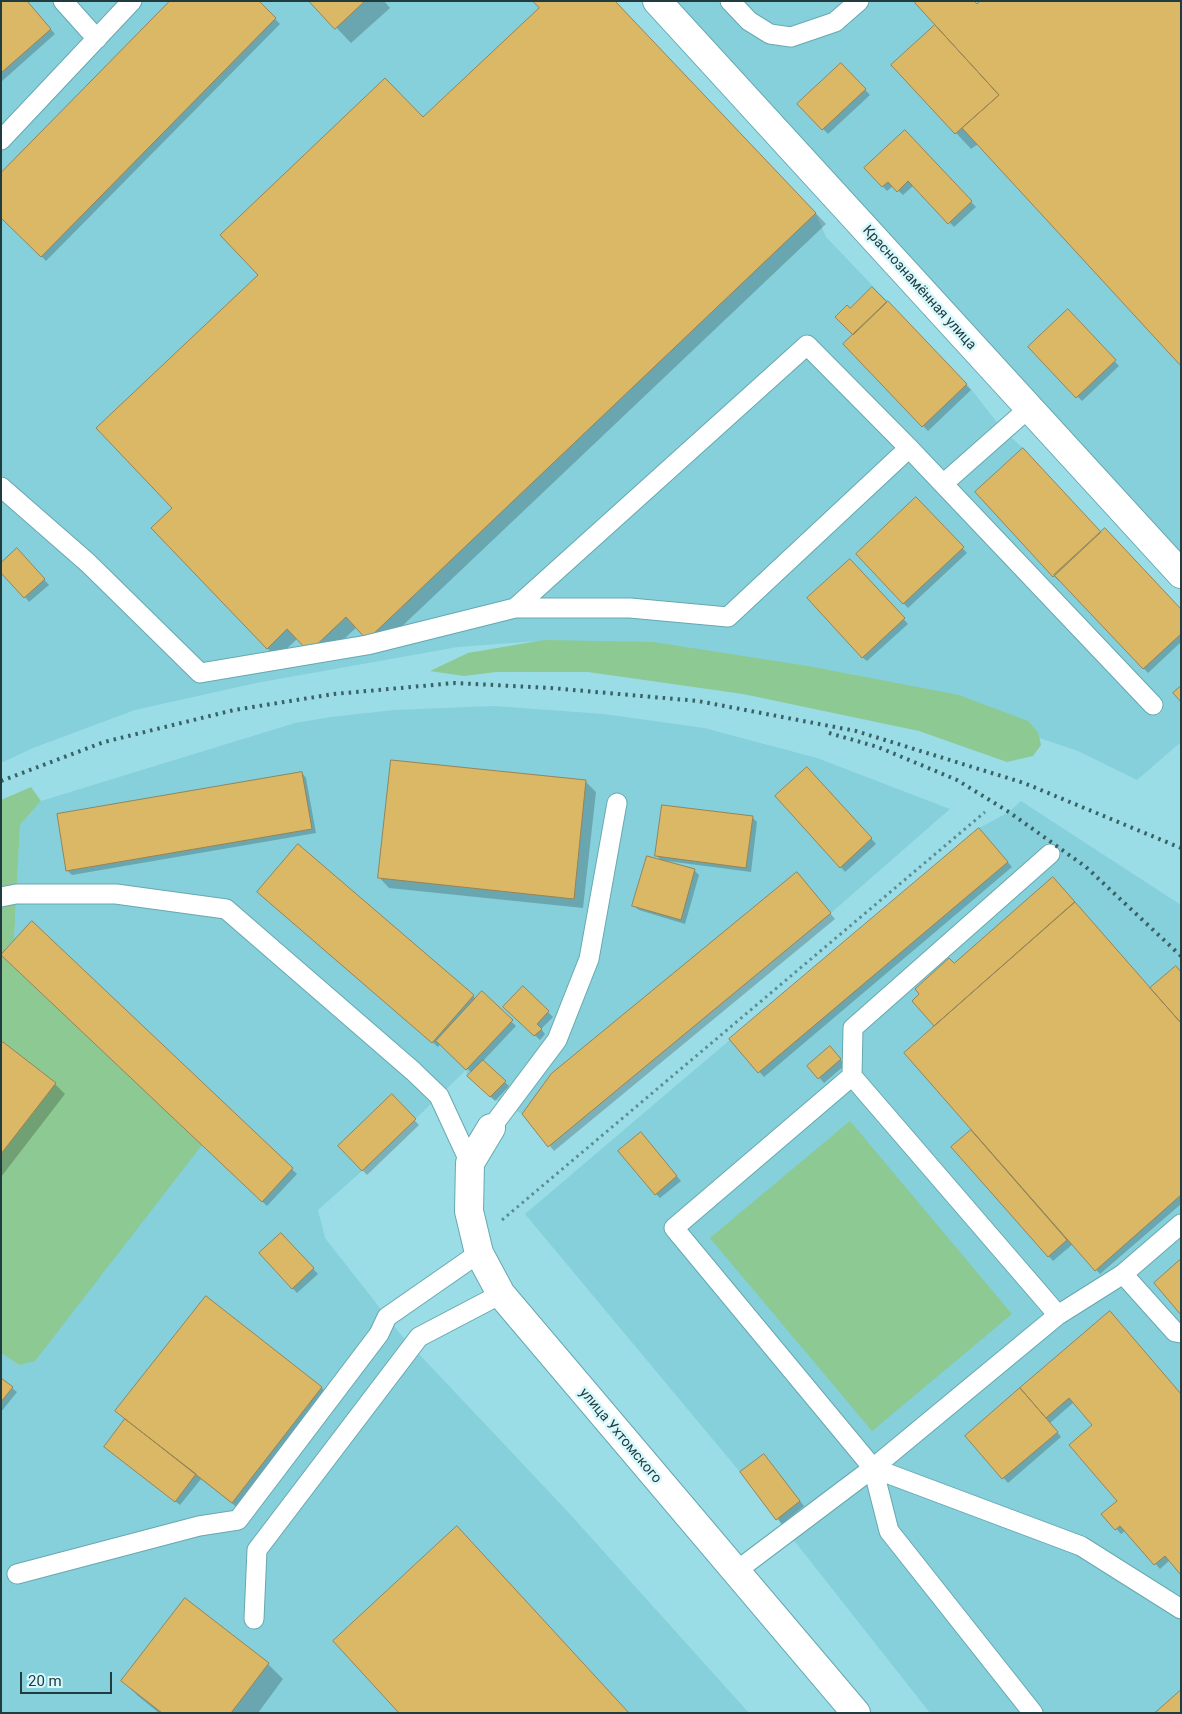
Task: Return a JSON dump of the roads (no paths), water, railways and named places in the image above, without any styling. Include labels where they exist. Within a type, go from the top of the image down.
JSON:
[{"type":"street","name":"Краснознамённая улица","points":[[657,1],[1181,574]]},
{"type":"street","points":[[470,1163],[492,1128]]},
{"type":"street","name":"улица Ухтомского","points":[[470,1163],[469,1211],[478,1247],[501,1294],[856,1713]]},
{"type":"lane","points":[[63,1],[97,39]]},
{"type":"lane","points":[[1,140],[132,1]]},
{"type":"lane","points":[[730,1],[749,21],[770,34],[791,37],[835,22],[859,1]]},
{"type":"lane","points":[[515,608],[807,345],[909,448],[1153,705]]},
{"type":"lane","points":[[943,484],[1029,408]]},
{"type":"lane","points":[[1,487],[88,563],[200,673],[367,645],[515,608],[630,608],[728,617],[909,448]]},
{"type":"lane","points":[[492,1128],[557,1040],[589,959],[616,803]]},
{"type":"lane","points":[[1050,854],[853,1028],[852,1076],[1058,1315]]},
{"type":"lane","points":[[1,897],[16,894],[116,894],[226,909],[413,1071],[439,1096],[470,1163]]},
{"type":"lane","points":[[852,1076],[674,1228],[874,1468],[889,1531],[1033,1713]]},
{"type":"lane","points":[[735,1572],[874,1468],[1058,1315],[1123,1274],[1181,1224]]},
{"type":"lane","points":[[17,1574],[199,1526],[238,1520],[379,1334],[387,1316],[478,1247]]},
{"type":"lane","points":[[1123,1274],[1175,1332],[1181,1333]]},
{"type":"lane","points":[[254,1618],[257,1550],[420,1336],[501,1294]]},
{"type":"lane","points":[[874,1468],[1081,1546],[1181,1609]]},
{"type":"railway","points":[[1,781],[104,742],[234,710],[334,694],[455,683],[551,688],[698,701],[856,731],[1024,783],[1181,848]]},
{"type":"railway","points":[[829,733],[878,747],[957,780],[1009,812],[1086,867],[1181,956]]}]
